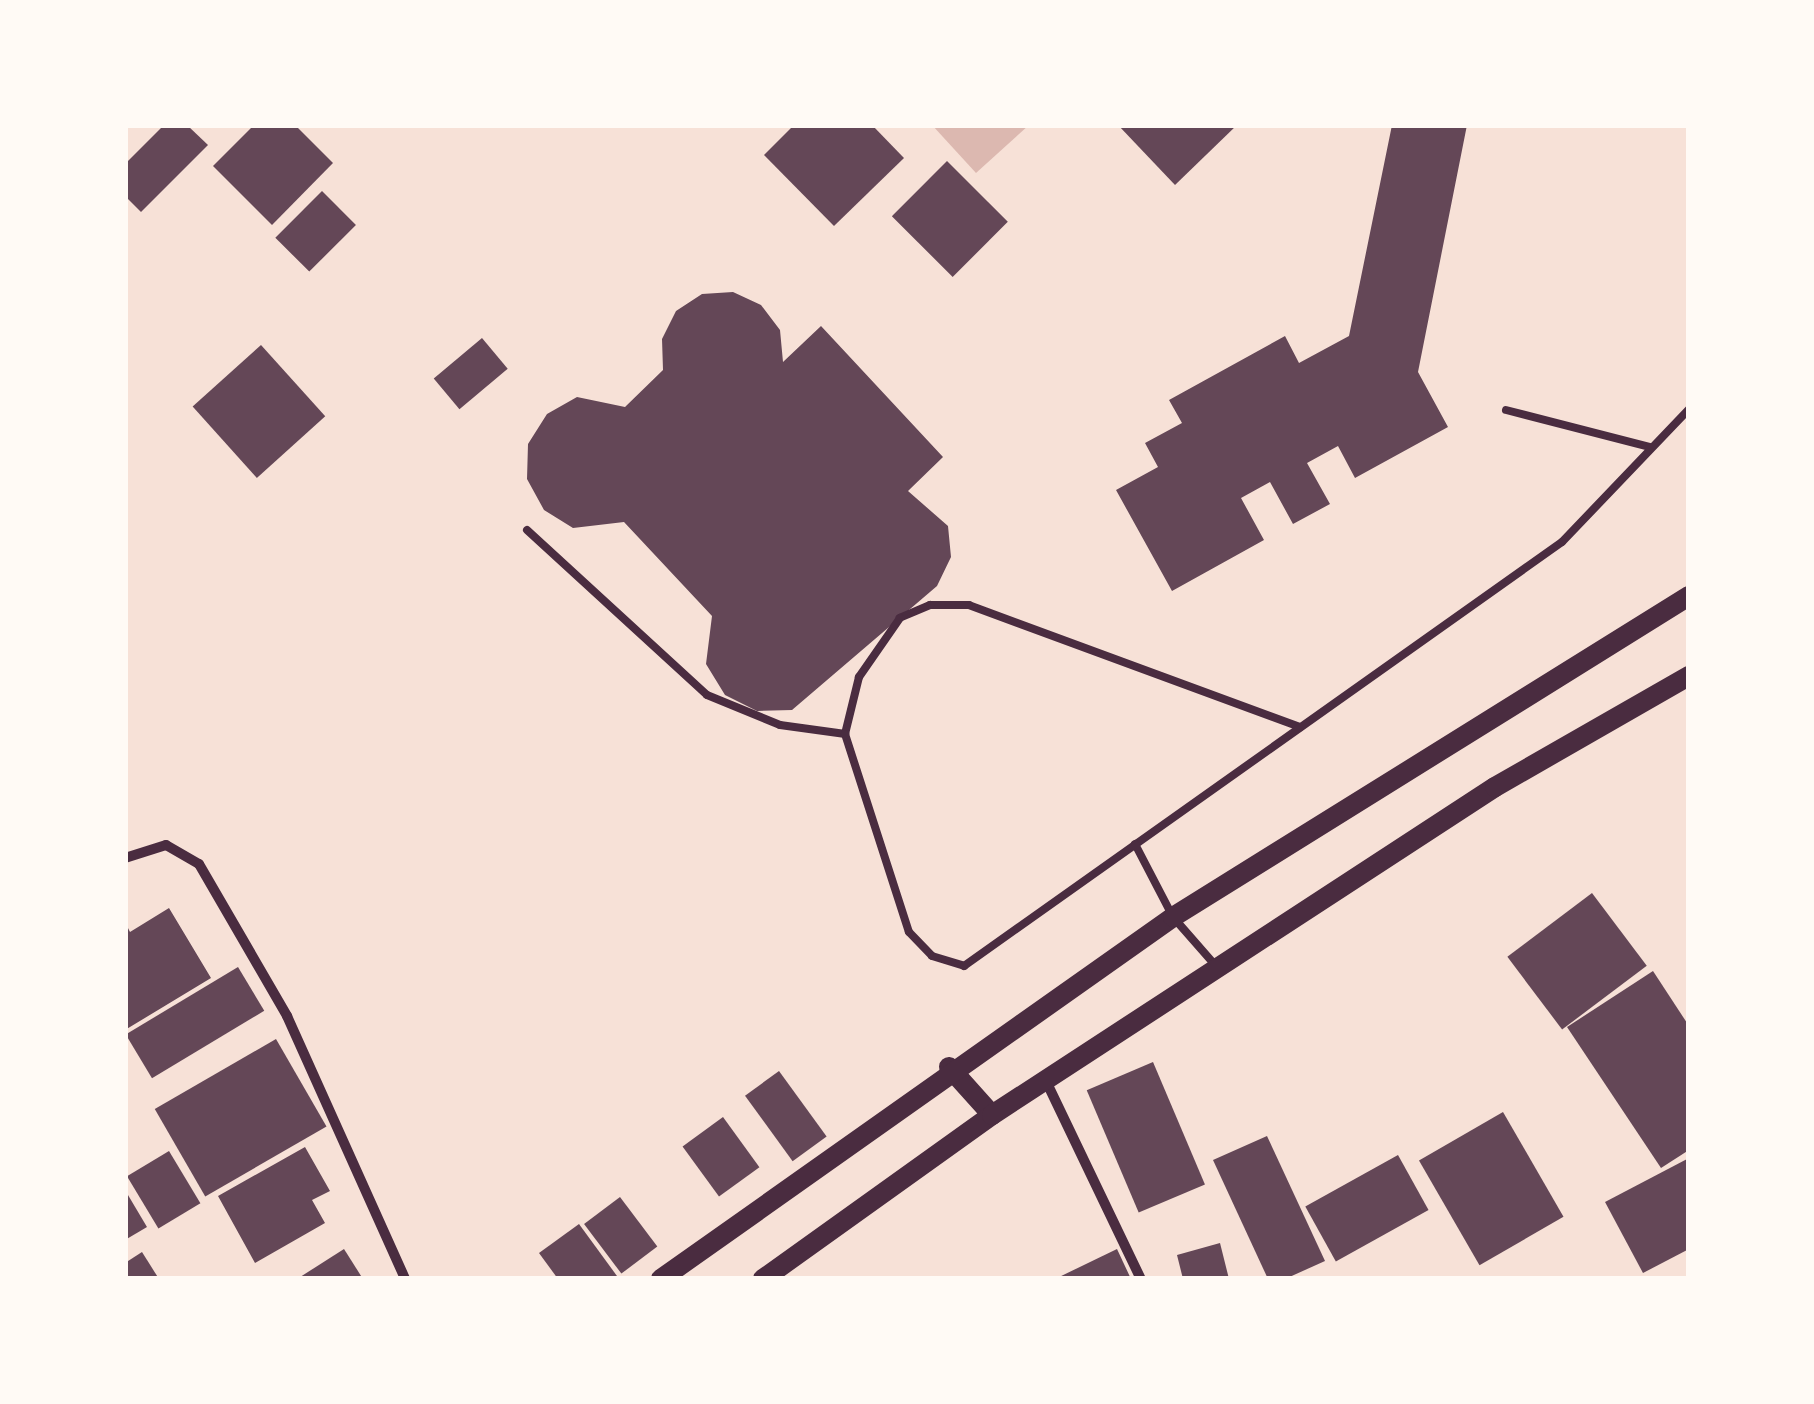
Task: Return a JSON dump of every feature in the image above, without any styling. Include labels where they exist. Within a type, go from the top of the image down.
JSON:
[{"type":"main road","points":[[661,1279],[949,1067],[1173,917],[1689,596]]},
{"type":"main road","points":[[763,1279],[992,1115],[1495,787],[1689,676]]},
{"type":"main road","points":[[949,1067],[992,1115]]},
{"type":"street","points":[[125,858],[166,845],[198,864],[288,1016],[405,1279]]},
{"type":"street","points":[[1046,1081],[1142,1279]]},
{"type":"lane","points":[[1300,727],[969,605],[930,605],[900,618],[859,677],[844,734],[908,932],[948,964],[964,966],[1562,542],[1689,409]]},
{"type":"lane","points":[[1506,410],[1650,448]]},
{"type":"lane","points":[[527,530],[707,695],[780,725],[844,734]]},
{"type":"lane","points":[[1135,844],[1173,917],[1218,969]]},
{"type":"shaded area","points":[[932,125],[1029,125],[976,173]]},
{"type":"building","points":[[164,125],[187,125],[208,145],[141,212],[125,196],[125,164]]},
{"type":"building","points":[[254,125],[295,125],[333,163],[272,225],[213,166]]},
{"type":"building","points":[[794,125],[872,125],[904,158],[834,226],[764,155]]},
{"type":"building","points":[[1118,125],[1237,125],[1175,185]]},
{"type":"building","points":[[1392,125],[1467,125],[1418,372],[1448,427],[1355,478],[1338,446],[1307,463],[1330,504],[1293,524],[1270,482],[1241,498],[1264,540],[1172,591],[1116,490],[1158,467],[1145,443],[1182,423],[1169,400],[1285,336],[1299,363],[1349,336]]},
{"type":"building","points":[[947,161],[1008,222],[953,277],[892,216]]},
{"type":"building","points":[[322,191],[356,225],[309,272],[275,238]]},
{"type":"building","points":[[733,292],[761,305],[780,330],[783,362],[821,326],[943,457],[908,491],[948,526],[951,557],[937,586],[792,710],[757,711],[725,695],[706,664],[712,616],[624,522],[573,528],[544,510],[527,479],[528,444],[547,414],[577,397],[625,407],[663,370],[662,339],[676,311],[702,294]]},
{"type":"building","points":[[482,338],[508,369],[459,409],[434,378]]},
{"type":"building","points":[[261,345],[325,416],[257,478],[193,407]]},
{"type":"building","points":[[1592,893],[1647,966],[1562,1029],[1507,957]]},
{"type":"building","points":[[169,908],[211,978],[125,1030],[125,922],[130,932]]},
{"type":"building","points":[[238,967],[264,1011],[152,1078],[126,1034]]},
{"type":"building","points":[[1653,971],[1689,1026],[1689,1150],[1661,1168],[1567,1027]]},
{"type":"building","points":[[276,1039],[326,1126],[205,1196],[155,1109]]},
{"type":"building","points":[[1153,1062],[1205,1184],[1139,1213],[1087,1090]]},
{"type":"building","points":[[779,1071],[827,1137],[793,1161],[745,1096]]},
{"type":"building","points":[[1503,1112],[1564,1217],[1479,1265],[1419,1160]]},
{"type":"building","points":[[723,1117],[759,1167],[719,1197],[683,1146]]},
{"type":"building","points":[[1267,1136],[1325,1261],[1285,1279],[1268,1279],[1213,1160]]},
{"type":"building","points":[[305,1147],[330,1191],[312,1200],[325,1223],[255,1263],[218,1196]]},
{"type":"building","points":[[169,1151],[200,1203],[158,1229],[127,1176]]},
{"type":"building","points":[[1398,1155],[1429,1210],[1336,1261],[1305,1206]]},
{"type":"building","points":[[1689,1158],[1689,1249],[1643,1273],[1605,1202]]},
{"type":"building","points":[[125,1190],[147,1227],[125,1240]]},
{"type":"building","points":[[620,1197],[657,1247],[621,1274],[584,1224]]},
{"type":"building","points":[[579,1224],[617,1276],[613,1279],[558,1279],[539,1253]]},
{"type":"building","points":[[1220,1243],[1229,1279],[1183,1279],[1177,1255]]},
{"type":"building","points":[[344,1249],[363,1279],[297,1279]]},
{"type":"building","points":[[1117,1249],[1131,1279],[1055,1279]]},
{"type":"building","points":[[142,1252],[159,1279],[125,1279],[125,1263]]}]
